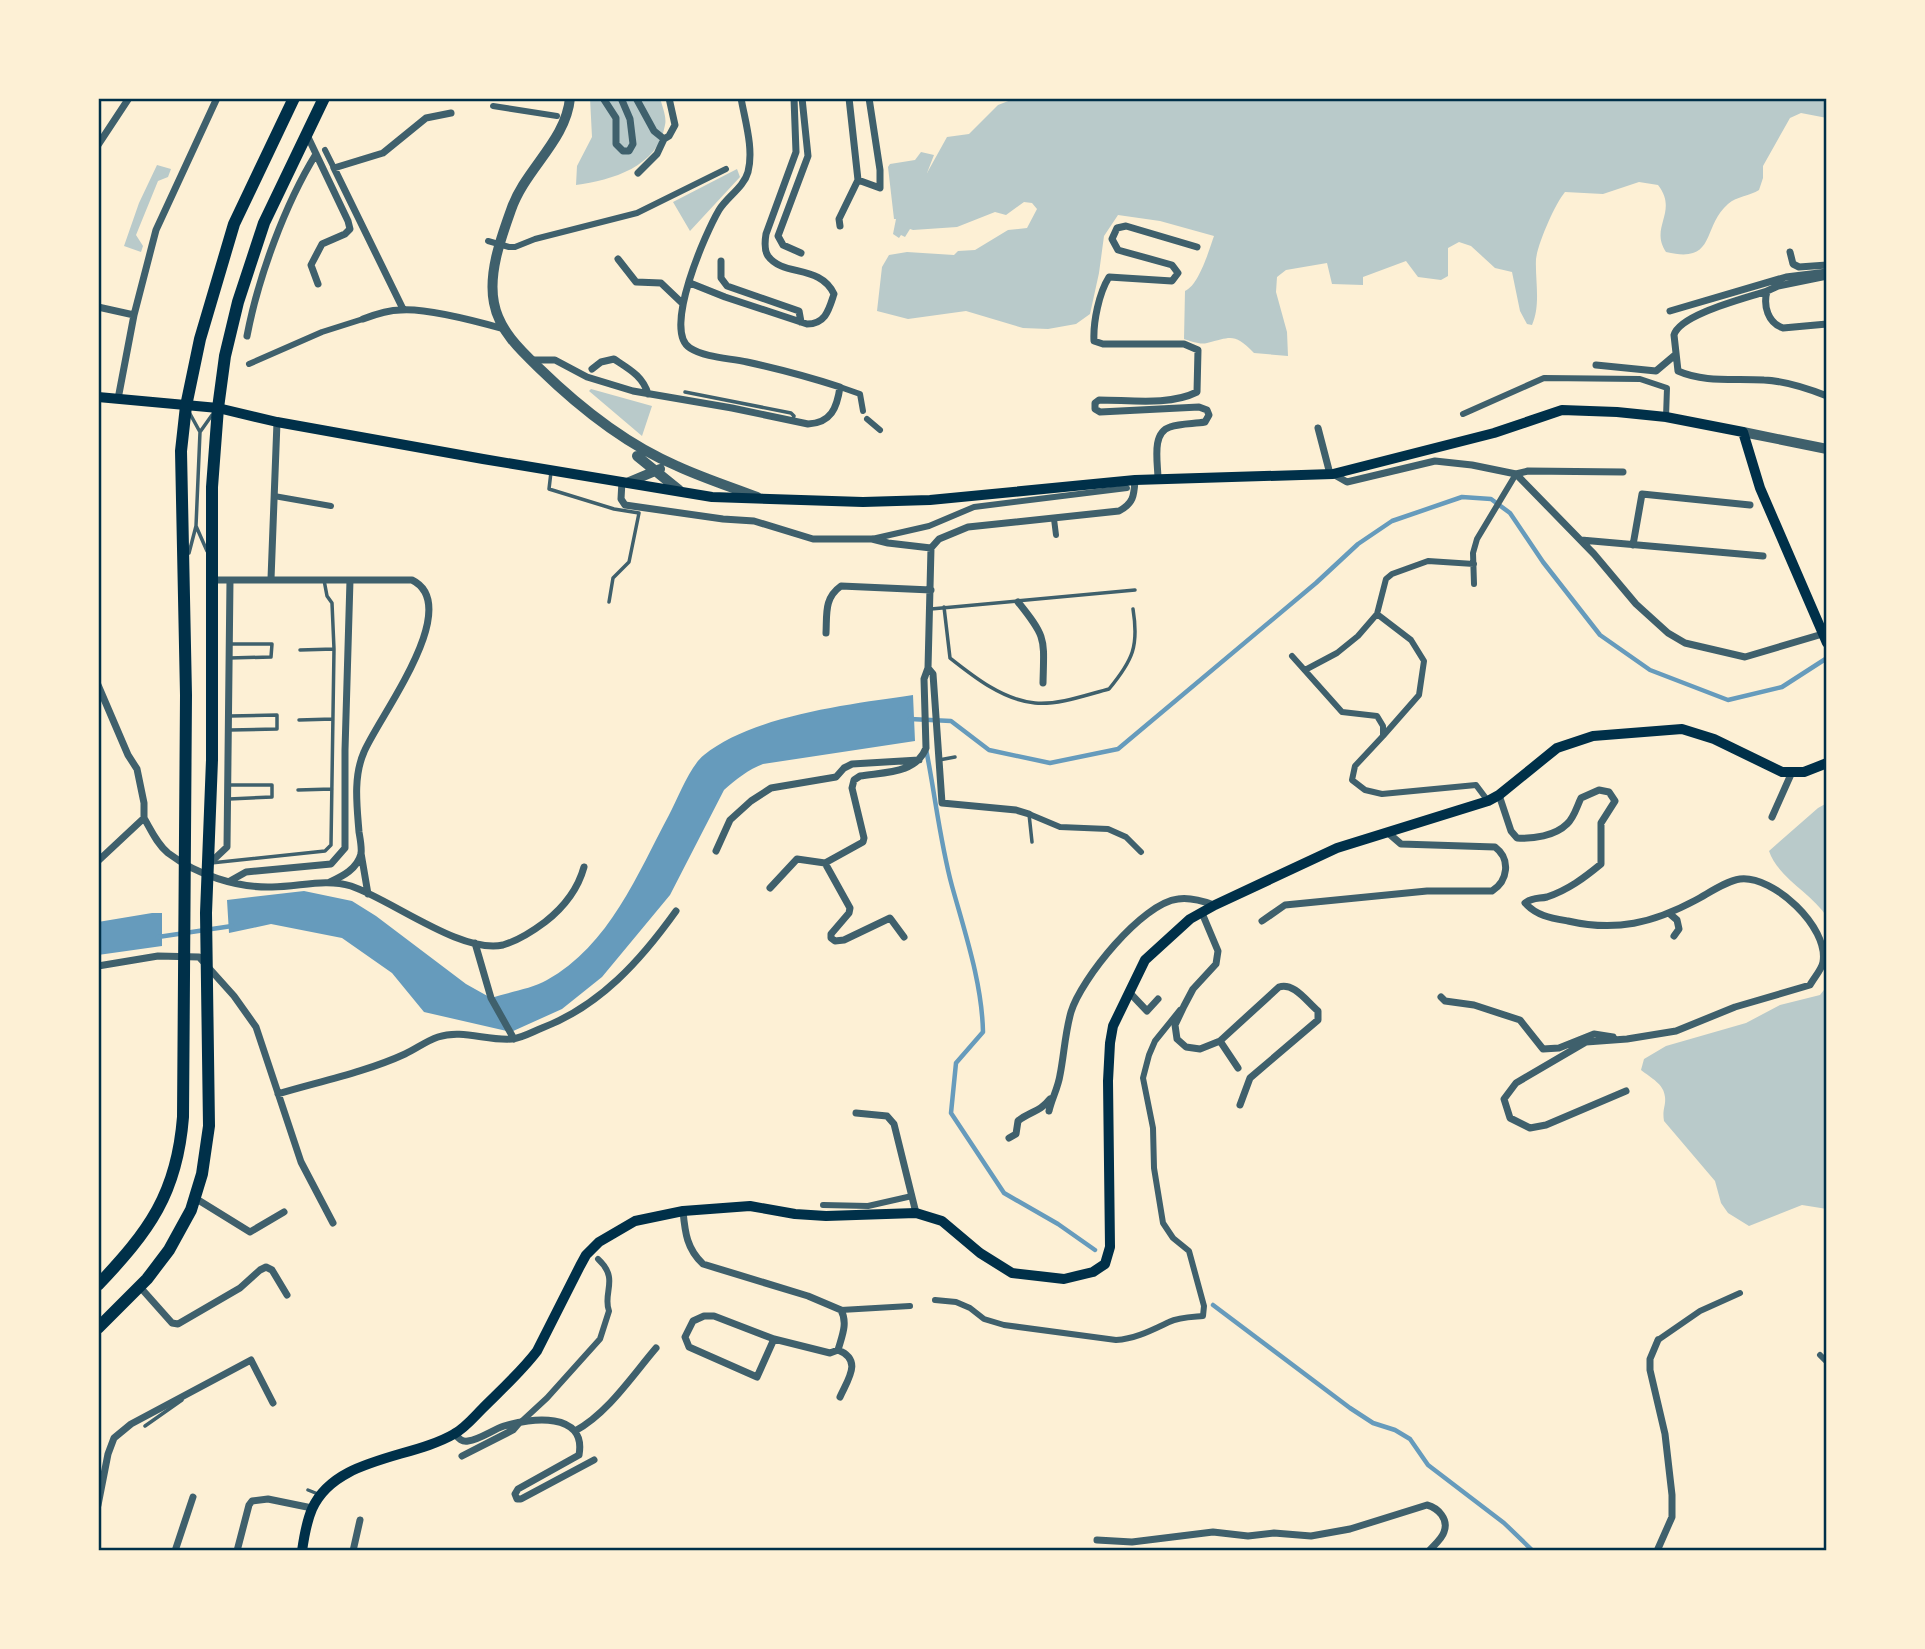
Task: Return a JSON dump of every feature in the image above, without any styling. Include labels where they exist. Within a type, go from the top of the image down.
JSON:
[{"type":"main road","points":[[98,1286],[143,1235],[161,1205],[180,1148],[183,1105],[186,695],[181,451],[186,406],[200,339],[234,224],[295,98]]},
{"type":"main road","points":[[98,1328],[140,1287],[169,1250],[191,1210],[205,1155],[209,1102],[206,913],[212,760],[212,487],[218,408],[225,356],[238,302],[264,223],[324,98]]},
{"type":"main road","points":[[98,397],[218,408],[276,422],[712,497],[863,502],[930,500],[1131,484],[1158,479],[1332,474],[1494,433],[1562,410],[1666,417],[1743,432],[1760,488],[1827,643]]},
{"type":"main road","points":[[302,1551],[306,1526],[320,1495],[334,1483],[366,1464],[427,1446],[455,1434],[537,1351],[586,1255],[599,1242],[635,1222],[683,1211],[750,1206],[826,1216],[916,1213],[942,1221],[980,1253],[1012,1273],[1064,1279],[1093,1272],[1105,1264],[1110,1247],[1108,1082],[1113,1026],[1144,960],[1190,919],[1215,905],[1336,848],[1488,800],[1499,795],[1557,748],[1593,736],[1682,729],[1714,738],[1782,772],[1804,772],[1827,763]]},
{"type":"street","points":[[98,145],[129,98]]},
{"type":"street","points":[[118,399],[134,315],[163,212],[217,98]]},
{"type":"street","points":[[570,98],[563,125],[520,190],[501,240],[493,279],[492,296],[496,312],[504,329],[531,360],[570,397],[661,466],[679,490]]},
{"type":"street","points":[[603,98],[616,118],[617,144],[623,151],[629,150],[633,144],[630,119],[621,98]]},
{"type":"street","points":[[636,98],[654,131],[664,139]]},
{"type":"street","points":[[638,173],[657,154],[675,125],[670,98]]},
{"type":"street","points":[[741,98],[750,158],[748,175],[721,206],[707,232],[679,317],[684,341],[693,350],[800,374],[860,394],[863,411]]},
{"type":"street","points":[[690,283],[801,322],[814,324],[828,314],[834,294],[829,283],[783,265],[768,256],[765,246],[766,234],[796,152],[794,98]]},
{"type":"street","points":[[801,253],[783,245],[778,236],[808,156],[802,98]]},
{"type":"street","points":[[840,226],[839,219],[858,180],[849,98]]},
{"type":"street","points":[[858,180],[880,188],[870,98]]},
{"type":"street","points":[[493,106],[557,116]]},
{"type":"street","points":[[334,168],[383,153],[426,118],[451,113]]},
{"type":"street","points":[[306,134],[350,229],[322,244],[311,265],[318,284]]},
{"type":"street","points":[[326,150],[403,309]]},
{"type":"street","points":[[247,336],[254,299],[266,264],[304,174],[316,154]]},
{"type":"street","points":[[488,241],[509,247],[636,213],[726,169]]},
{"type":"street","points":[[1158,479],[1158,439],[1161,433],[1171,426],[1205,422],[1209,415],[1207,410],[1199,407],[1100,412],[1095,409],[1095,403],[1100,400],[1170,400],[1188,397],[1197,392],[1198,350],[1184,344],[1103,344],[1094,341],[1094,330],[1109,277],[1169,281],[1176,278],[1178,273],[1172,265],[1118,250],[1112,239],[1118,228],[1126,226],[1197,247]]},
{"type":"street","points":[[1790,252],[1793,264],[1799,267],[1827,265]]},
{"type":"street","points":[[618,259],[636,282],[661,283],[682,303]]},
{"type":"street","points":[[721,261],[721,278],[727,286],[799,311],[801,322]]},
{"type":"street","points":[[1827,274],[1778,286],[1710,310],[1682,323],[1674,335],[1678,371],[1693,378],[1767,380],[1804,387],[1827,396]]},
{"type":"street","points":[[1670,311],[1786,277],[1827,274]]},
{"type":"street","points":[[1767,291],[1766,308],[1777,326],[1783,328],[1827,324]]},
{"type":"street","points":[[98,307],[134,315]]},
{"type":"street","points":[[249,364],[322,332],[386,311],[403,309],[504,329]]},
{"type":"street","points":[[1596,365],[1657,371],[1675,355]]},
{"type":"street","points":[[592,369],[601,362],[614,359],[638,375],[649,394]]},
{"type":"street","points":[[531,360],[555,360],[587,377],[633,391],[808,424],[820,424],[830,415],[838,402],[840,387]]},
{"type":"street","points":[[1463,414],[1544,378],[1608,377],[1640,379],[1667,388],[1666,417]]},
{"type":"street","points":[[867,419],[880,430]]},
{"type":"street","points":[[271,579],[276,422]]},
{"type":"street","points":[[1318,428],[1332,474],[1347,482],[1435,461],[1516,474],[1528,471],[1623,472]]},
{"type":"street","points":[[1743,432],[1826,449]]},
{"type":"street","points":[[628,440],[636,456],[637,473],[625,481],[621,499],[625,505],[766,523],[813,539],[872,539],[929,526],[974,507],[1131,484],[1133,500],[1129,506],[1119,511],[968,527],[939,539],[932,548],[930,671],[942,803],[1016,810],[1060,827],[1108,829],[1126,837],[1141,852]]},
{"type":"street","points":[[636,456],[661,466],[677,466],[761,498]]},
{"type":"street","points":[[625,481],[661,466]]},
{"type":"street","points":[[1474,584],[1473,553],[1477,539],[1516,474]]},
{"type":"street","points":[[1516,474],[1581,540],[1636,604],[1668,633],[1685,643],[1745,657],[1827,633]]},
{"type":"street","points":[[1633,545],[1642,494],[1750,505]]},
{"type":"street","points":[[274,496],[331,506]]},
{"type":"street","points":[[1054,519],[1056,535]]},
{"type":"street","points":[[872,539],[932,548]]},
{"type":"street","points":[[1581,540],[1763,556]]},
{"type":"street","points":[[1305,670],[1337,653],[1358,636],[1377,614],[1386,579],[1392,574],[1428,561],[1474,564]]},
{"type":"street","points":[[213,580],[412,580],[429,600],[425,638],[363,753],[357,774],[361,853],[368,894]]},
{"type":"street","points":[[209,864],[227,847],[230,580]]},
{"type":"street","points":[[230,881],[246,872],[331,864],[345,848],[345,750],[351,580]]},
{"type":"street","points":[[826,633],[827,603],[832,593],[841,586],[931,590]]},
{"type":"street","points":[[1018,601],[1039,628],[1044,640],[1043,683]]},
{"type":"street","points":[[1377,614],[1411,640],[1424,661],[1419,695],[1355,766],[1352,780],[1365,790],[1382,794],[1476,785],[1488,800]]},
{"type":"street","points":[[1292,656],[1342,712],[1377,716],[1383,726],[1383,736]]},
{"type":"street","points":[[770,888],[797,859],[825,863],[863,842],[852,788],[854,780],[860,776],[909,768],[920,760],[926,748],[923,679],[930,671]]},
{"type":"street","points":[[98,685],[117,732],[137,769],[144,803],[144,818],[157,841],[169,853],[212,877],[238,885],[272,887],[330,882],[350,886],[459,939],[494,946],[505,944],[536,929],[557,913],[575,889],[584,867]]},
{"type":"street","points":[[716,851],[730,820],[751,800],[771,788],[836,777],[852,764],[920,760]]},
{"type":"street","points":[[1772,817],[1792,772]]},
{"type":"street","points":[[1499,795],[1511,831],[1517,838],[1531,838],[1558,830],[1569,823],[1581,798],[1599,790],[1609,792],[1615,801],[1601,822],[1601,864],[1577,884],[1525,903],[1534,913],[1594,927],[1629,925],[1670,914],[1739,879],[1756,881],[1787,898],[1805,913],[1821,938],[1824,962],[1810,985],[1735,1007],[1676,1031],[1586,1042],[1516,1083],[1504,1099],[1510,1118],[1530,1128],[1546,1125],[1626,1091]]},
{"type":"street","points":[[98,861],[144,818]]},
{"type":"street","points":[[1262,921],[1285,905],[1427,891],[1492,891],[1500,886],[1505,877],[1506,864],[1501,852],[1495,847],[1401,844],[1387,832]]},
{"type":"street","points":[[330,882],[349,872],[361,853]]},
{"type":"street","points":[[825,863],[850,908],[849,914],[831,934],[831,938],[835,941],[844,940],[890,918],[904,937]]},
{"type":"street","points":[[1049,1111],[1060,1078],[1071,1012],[1080,991],[1109,953],[1134,924],[1159,906],[1176,899],[1215,905]]},
{"type":"street","points":[[278,1094],[404,1055],[438,1037],[461,1034],[498,1040],[559,1022],[606,991],[629,970],[651,946],[676,911]]},
{"type":"street","points":[[1202,913],[1218,951],[1216,964],[1193,989],[1175,1025],[1177,1039],[1186,1047],[1200,1049],[1220,1041],[1279,987],[1285,985],[1318,1011],[1318,1020],[1251,1078],[1240,1105]]},
{"type":"street","points":[[1670,914],[1679,929],[1674,936]]},
{"type":"street","points":[[475,943],[491,998],[512,1035]]},
{"type":"street","points":[[98,966],[158,956],[199,957],[234,996],[256,1027],[301,1162],[333,1223]]},
{"type":"street","points":[[1128,991],[1147,1011],[1158,999]]},
{"type":"street","points":[[1441,997],[1445,1001],[1474,1005],[1520,1020],[1543,1049],[1559,1048],[1594,1034],[1627,1039]]},
{"type":"street","points":[[934,1300],[956,1302],[970,1308],[984,1319],[1004,1325],[1116,1340],[1126,1340],[1171,1320],[1203,1316],[1204,1306],[1189,1251],[1173,1238],[1163,1223],[1154,1168],[1153,1128],[1143,1078],[1155,1041],[1184,1006]]},
{"type":"street","points":[[1220,1041],[1238,1068]]},
{"type":"street","points":[[1009,1138],[1016,1134],[1018,1121],[1038,1112],[1052,1096]]},
{"type":"street","points":[[856,1113],[887,1116],[891,1119],[916,1213]]},
{"type":"street","points":[[823,1205],[868,1206],[912,1196]]},
{"type":"street","points":[[195,1198],[250,1232],[284,1212]]},
{"type":"street","points":[[683,1211],[686,1239],[694,1255],[703,1264],[808,1296],[841,1310],[910,1306]]},
{"type":"street","points":[[462,1456],[513,1430],[547,1398],[600,1339],[609,1311],[606,1303],[610,1287],[606,1266],[598,1259]]},
{"type":"street","points":[[140,1287],[172,1323],[178,1324],[240,1288],[266,1267],[272,1270],[287,1295]]},
{"type":"street","points":[[1657,1551],[1672,1517],[1672,1495],[1665,1434],[1650,1370],[1650,1359],[1658,1340],[1700,1311],[1740,1293]]},
{"type":"street","points":[[838,1350],[845,1323],[841,1310]]},
{"type":"street","points":[[774,1339],[757,1377],[690,1347],[685,1337],[686,1330],[693,1321],[704,1316],[714,1316],[774,1339],[830,1353],[838,1350],[849,1354],[853,1360],[852,1369],[840,1397]]},
{"type":"street","points":[[575,1431],[590,1422],[616,1396],[656,1348]]},
{"type":"street","points":[[1820,1355],[1827,1362]]},
{"type":"street","points":[[98,1505],[108,1454],[114,1438],[131,1424],[251,1360],[273,1403]]},
{"type":"street","points":[[455,1434],[459,1439],[467,1441],[504,1426],[556,1420],[575,1431],[580,1445],[579,1455],[518,1489],[516,1499],[521,1499],[594,1460]]},
{"type":"street","points":[[175,1551],[192,1497]]},
{"type":"street","points":[[237,1551],[252,1501],[259,1498],[268,1499],[312,1508]]},
{"type":"street","points":[[1097,1540],[1132,1542],[1213,1532],[1248,1536],[1274,1533],[1311,1536],[1350,1529],[1427,1505],[1437,1509],[1445,1527],[1444,1533],[1429,1551]]},
{"type":"street","points":[[353,1551],[360,1520]]},
{"type":"lane","points":[[685,392],[791,413],[792,421]]},
{"type":"lane","points":[[183,572],[197,526],[200,432],[186,406]]},
{"type":"lane","points":[[200,432],[218,408]]},
{"type":"lane","points":[[551,470],[549,489],[614,509],[639,513],[629,562],[613,578],[609,602]]},
{"type":"lane","points":[[197,526],[212,563]]},
{"type":"lane","points":[[209,864],[325,851],[331,845],[334,649],[332,603],[327,596],[324,580]]},
{"type":"lane","points":[[929,609],[1135,590]]},
{"type":"lane","points":[[944,607],[950,658],[978,680],[1010,696],[1032,703],[1068,699],[1109,689],[1136,645],[1133,609]]},
{"type":"lane","points":[[229,644],[272,644],[271,657],[229,658]]},
{"type":"lane","points":[[300,650],[334,649]]},
{"type":"lane","points":[[228,730],[277,729],[277,715],[229,716]]},
{"type":"lane","points":[[299,720],[333,719]]},
{"type":"lane","points":[[937,761],[955,757]]},
{"type":"lane","points":[[227,785],[272,785],[272,797],[227,799]]},
{"type":"lane","points":[[298,790],[332,789]]},
{"type":"lane","points":[[1029,814],[1032,842]]},
{"type":"lane","points":[[145,1426],[207,1383]]},
{"type":"lane","points":[[308,1489],[320,1495]]},
{"type":"shaded area","points":[[590,98],[660,98],[665,125],[661,139],[643,161],[618,175],[576,185],[577,166],[592,137]]},
{"type":"shaded area","points":[[1016,98],[1827,98],[1827,118],[1801,113],[1790,118],[1763,166],[1759,190],[1728,204],[1714,223],[1706,242],[1693,253],[1666,252],[1661,235],[1666,203],[1658,185],[1639,182],[1603,194],[1565,192],[1552,214],[1537,252],[1537,301],[1532,325],[1527,324],[1520,311],[1512,272],[1495,268],[1471,246],[1459,242],[1448,248],[1448,276],[1441,280],[1418,277],[1406,261],[1363,277],[1363,285],[1332,284],[1327,263],[1286,270],[1277,277],[1276,292],[1287,332],[1288,356],[1254,353],[1242,342],[1232,338],[1204,343],[1184,339],[1185,291],[1199,275],[1214,236],[1160,221],[1118,215],[1104,236],[1090,314],[1076,324],[1048,329],[1023,328],[966,311],[908,319],[877,311],[882,267],[889,255],[907,252],[954,255],[958,251],[975,250],[1008,230],[1027,228],[1037,209],[1032,203],[1024,202],[1006,215],[995,212],[957,227],[910,229],[905,237],[901,235],[899,238],[893,234],[896,219],[888,167],[890,164],[915,160],[921,152],[934,155],[927,173],[947,137],[969,134],[998,105]]},
{"type":"shaded area","points":[[157,165],[171,169],[168,177],[158,181],[136,235],[143,246],[141,252],[124,246],[139,203]]},
{"type":"shaded area","points":[[737,169],[740,177],[690,231],[673,202]]},
{"type":"shaded area","points":[[591,389],[652,406],[642,436],[589,391]]},
{"type":"shaded area","points":[[1827,803],[1827,917],[1813,900],[1787,877],[1773,861],[1769,851]]},
{"type":"shaded area","points":[[1827,986],[1827,1209],[1802,1205],[1749,1226],[1728,1213],[1721,1203],[1715,1181],[1664,1121],[1664,1092],[1641,1070],[1644,1059],[1666,1046],[1746,1023],[1780,1005],[1820,995]]},
{"type":"water","points":[[913,695],[915,741],[763,764],[733,782],[724,790],[670,895],[602,977],[562,1009],[511,1032],[424,1012],[392,973],[342,938],[271,924],[229,933],[227,900],[304,891],[352,901],[466,984],[491,998],[534,986],[569,966],[605,928],[633,884],[689,774],[704,755],[725,741],[776,721],[833,707]]},
{"type":"water","points":[[162,913],[162,946],[98,955],[98,922]]},
{"type":"waterway","points":[[910,719],[951,721],[989,750],[1050,763],[1118,749],[1316,583],[1358,544],[1392,521],[1462,497],[1491,499],[1510,513],[1543,562],[1600,635],[1650,670],[1728,700],[1782,687],[1827,658]]},
{"type":"waterway","points":[[926,749],[944,852],[972,958],[982,1014],[983,1032],[956,1063],[951,1113],[1004,1193],[1058,1224],[1095,1250]]},
{"type":"waterway","points":[[158,937],[232,926]]},
{"type":"waterway","points":[[1213,1305],[1350,1408],[1373,1423],[1395,1430],[1410,1439],[1428,1465],[1504,1523],[1533,1551]]}]
